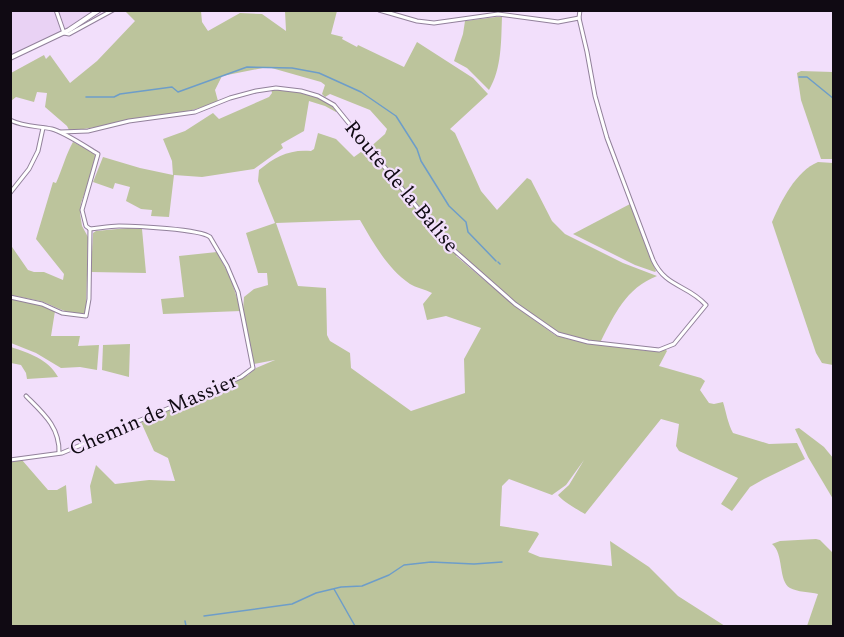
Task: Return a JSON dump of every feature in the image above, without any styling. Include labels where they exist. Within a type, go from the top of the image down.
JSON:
[{"type":"street","points":[[56,10],[63,33]]},
{"type":"street","points":[[10,58],[63,33],[99,10]]},
{"type":"street","points":[[63,33],[72,33],[113,10]]},
{"type":"street","points":[[379,10],[417,21],[434,23],[498,15],[558,22],[579,18],[580,10]]},
{"type":"street","name":"Route de la Balise","points":[[61,132],[88,131],[129,121],[195,112],[230,98],[270,89],[301,91],[318,96],[334,105],[344,116],[397,185],[447,244],[531,316],[565,337],[645,349],[664,349],[674,344],[706,305],[695,295],[663,277],[653,260],[607,138],[595,96],[579,18]]},
{"type":"street","points":[[10,120],[61,132],[98,155],[82,210],[86,226],[90,230],[89,299],[86,316],[62,313],[42,304],[10,297]]},
{"type":"street","points":[[10,193],[30,169],[38,151],[43,128]]},
{"type":"street","name":"Chemin de Massier","points":[[10,460],[59,453],[205,393],[241,377],[253,368],[238,292],[227,266],[210,237],[206,234],[188,231],[141,227],[116,226],[90,230]]},
{"type":"street","points":[[26,396],[53,426],[58,440],[59,453]]},
{"type":"shaded area","points":[[10,11],[95,11],[58,34],[11,55]]},
{"type":"green space","points":[[125,11],[201,11],[202,22],[208,31],[240,13],[262,14],[286,31],[285,11],[337,11],[331,34],[343,37],[342,39],[357,47],[358,45],[404,67],[417,42],[473,78],[488,94],[450,129],[455,133],[481,191],[497,210],[527,178],[531,180],[552,221],[565,234],[623,263],[657,276],[646,281],[629,295],[616,313],[600,343],[556,332],[513,301],[459,253],[456,256],[515,306],[555,335],[568,339],[648,351],[666,350],[659,366],[705,381],[700,390],[709,403],[723,402],[733,433],[769,444],[797,443],[805,459],[750,487],[732,511],[721,504],[738,478],[679,451],[676,446],[679,424],[661,419],[585,514],[558,495],[569,485],[584,460],[566,485],[552,495],[509,479],[502,486],[500,526],[537,532],[539,534],[528,552],[540,557],[612,566],[610,541],[649,567],[678,596],[725,626],[11,626],[11,462],[22,460],[48,490],[57,490],[66,485],[68,512],[92,503],[90,486],[96,465],[115,484],[149,480],[175,481],[168,458],[154,451],[141,422],[248,375],[256,368],[275,360],[254,364],[243,310],[244,297],[254,289],[268,285],[267,273],[258,273],[246,233],[275,223],[258,181],[259,170],[283,155],[296,151],[311,151],[314,149],[318,133],[336,139],[354,157],[365,149],[367,150],[385,134],[387,129],[370,110],[330,94],[325,97],[322,94],[325,85],[321,82],[268,67],[222,76],[215,90],[218,101],[207,106],[85,129],[69,130],[45,107],[47,93],[37,92],[34,102],[16,97],[11,101],[11,73],[44,55],[46,59],[50,55],[70,83],[97,61],[135,21]],"holes":[[[360,220],[394,271],[415,287],[432,293],[423,304],[427,320],[446,316],[481,328],[464,359],[465,393],[411,411],[351,368],[350,353],[330,341],[327,335],[326,288],[298,286],[276,223]]]},
{"type":"green space","points":[[502,17],[500,54],[489,90],[467,68],[454,61],[465,21]]},
{"type":"green space","points":[[801,71],[833,72],[833,159],[821,159],[801,100],[797,73]]},
{"type":"green space","points":[[271,89],[297,91],[314,96],[329,104],[336,112],[309,101],[304,131],[281,144],[283,148],[254,169],[202,177],[174,175],[169,217],[151,216],[152,210],[141,209],[126,201],[130,187],[115,183],[113,189],[93,182],[103,157],[173,175],[172,161],[163,139],[185,131],[213,113],[219,119],[269,97],[272,93]]},
{"type":"green space","points":[[73,142],[93,152],[97,159],[81,203],[82,226],[88,237],[86,313],[80,314],[68,312],[40,301],[11,295],[10,244],[28,270],[44,272],[63,280],[64,274],[36,239],[53,182],[56,183]]},
{"type":"green space","points":[[818,162],[833,163],[833,365],[822,363],[816,353],[772,222],[796,179]]},
{"type":"green space","points":[[630,204],[655,272],[635,265],[573,234]]},
{"type":"green space","points":[[128,228],[142,229],[146,273],[91,272],[93,233]]},
{"type":"green space","points":[[217,252],[231,279],[241,311],[163,314],[161,299],[184,297],[179,256]]},
{"type":"green space","points":[[10,298],[42,305],[55,311],[51,336],[80,336],[78,346],[99,345],[97,370],[80,367],[61,368],[36,353],[11,343]]},
{"type":"green space","points":[[130,344],[129,377],[102,370],[103,345]]},
{"type":"green space","points":[[11,347],[43,361],[58,377],[27,379],[21,365],[11,363]]},
{"type":"green space","points":[[799,428],[824,447],[833,458],[833,499],[808,457],[795,429]]},
{"type":"green space","points":[[816,539],[833,553],[833,626],[807,626],[818,594],[796,590],[786,584],[776,548],[772,544],[780,541]]},
{"type":"waterway","points":[[86,97],[114,97],[120,94],[172,87],[178,92],[247,67],[292,68],[319,73],[361,92],[396,116],[449,206],[466,222],[468,232],[496,261]]},
{"type":"waterway","points":[[799,77],[807,77],[834,99]]},
{"type":"waterway","points":[[204,616],[292,604],[316,593],[341,587],[362,586],[389,575],[404,565],[431,562],[474,564],[502,562]]},
{"type":"waterway","points":[[334,589],[355,626]]},
{"type":"waterway","points":[[185,621],[186,626]]}]
